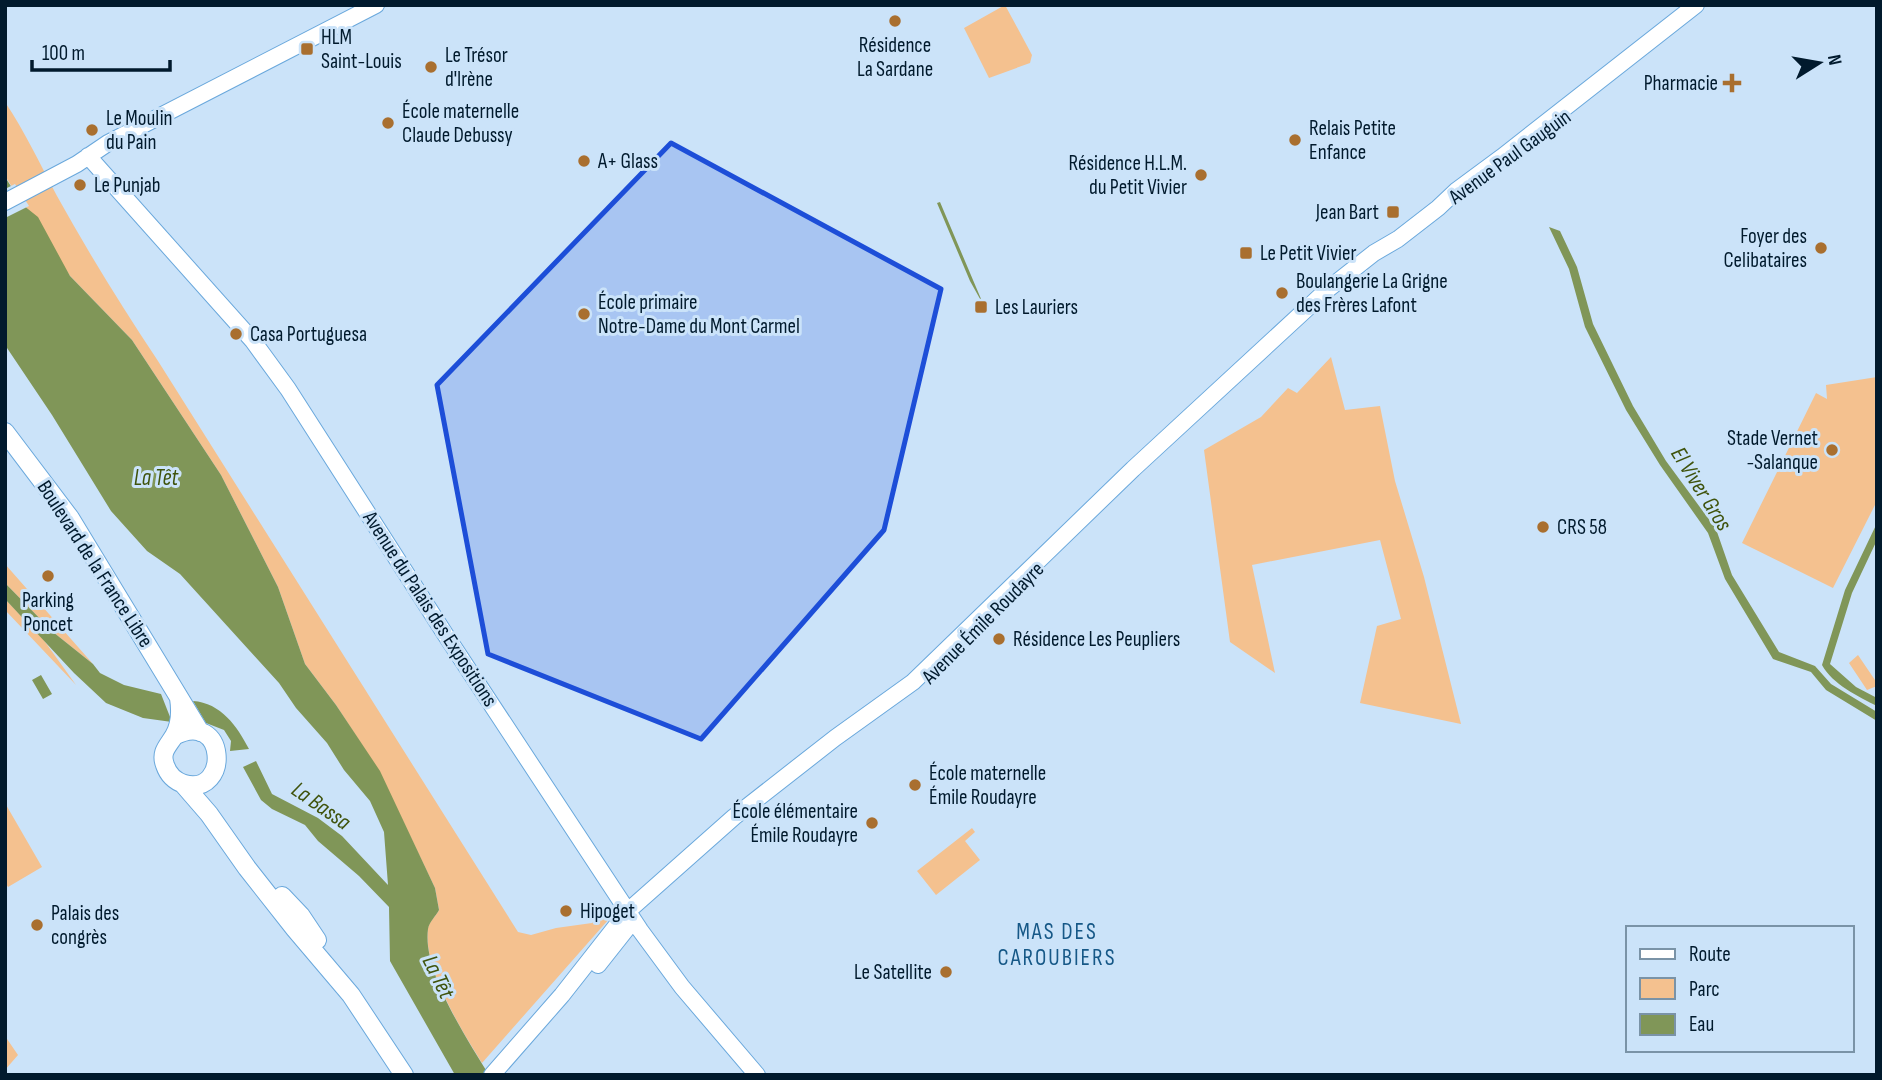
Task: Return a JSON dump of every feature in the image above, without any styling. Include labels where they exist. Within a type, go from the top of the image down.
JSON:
[{"type":"main road","points":[[5,202],[108,143],[376,5]]},
{"type":"main road","name":"Avenue Paul Gauguin","points":[[1438,208],[1456,191],[1696,5]]},
{"type":"main road","name":"Avenue Paul Gauguin","points":[[1438,208],[1461,197],[1706,5]]},
{"type":"main road","name":"Avenue du Palais des Expositions","points":[[88,156],[253,341],[283,382],[564,817],[631,915],[682,986],[757,1075]]},
{"type":"main road","name":"Avenue Émile Roudayre","points":[[565,999],[631,915],[766,800],[923,682],[1327,290],[1438,208]]},
{"type":"main road","name":"Boulevard de la France Libre","points":[[5,432],[71,518],[200,732]]},
{"type":"main road","points":[[179,698],[181,713],[174,736],[164,750],[163,758],[169,774],[183,784],[209,814],[247,868],[351,995],[404,1075]]},
{"type":"main road","points":[[174,736],[182,732],[200,732],[213,742],[218,758],[212,775],[205,781],[183,784]]},
{"type":"main road","points":[[205,781],[204,798],[209,814]]},
{"type":"main road","points":[[492,1075],[565,999]]},
{"type":"main road","points":[[506,1075],[565,999]]},
{"type":"main road","points":[[380,1041],[398,1075]]},
{"type":"highlighted area","points":[[671,143],[941,289],[884,530],[701,739],[488,654],[437,385]]},
{"type":"green space","points":[[1005,5],[1032,55],[1030,63],[989,78],[964,28]]},
{"type":"green space","points":[[5,102],[106,279],[518,932],[531,935],[592,923],[608,908],[609,919],[482,1063],[437,979],[428,944],[428,928],[439,910],[435,888],[379,771],[336,705],[305,664],[278,587],[221,475],[132,340],[70,276],[5,176]]},
{"type":"green space","points":[[1331,357],[1345,410],[1380,406],[1395,481],[1424,577],[1461,724],[1360,703],[1377,626],[1401,619],[1380,540],[1252,565],[1275,673],[1230,642],[1204,450],[1261,417],[1288,388],[1297,393]]},
{"type":"green space","name":"Stade Vernet -Salanque","points":[[1877,377],[1877,501],[1833,588],[1742,543],[1816,393],[1827,399],[1826,385]]},
{"type":"green space","points":[[5,564],[93,664],[53,632],[5,583]]},
{"type":"green space","points":[[5,599],[43,639],[76,685],[5,610]]},
{"type":"green space","points":[[1858,655],[1877,686],[1867,690],[1849,663]]},
{"type":"green space","points":[[5,803],[42,867],[8,887],[5,882]]},
{"type":"green space","points":[[972,828],[975,832],[965,841],[980,860],[936,895],[917,871]]},
{"type":"green space","points":[[5,1036],[18,1055],[5,1070]]},
{"type":"water","name":"La Têt","points":[[5,177],[23,205],[38,217],[70,276],[132,340],[221,475],[278,587],[305,664],[380,771],[435,888],[439,910],[428,929],[432,964],[448,1004],[489,1075],[455,1075],[390,961],[389,907],[359,876],[318,841],[305,825],[272,809],[261,800],[243,767],[256,761],[272,794],[318,818],[342,836],[388,885],[384,832],[370,801],[279,683],[180,574],[147,551],[111,511],[5,345]]},
{"type":"water","points":[[940,202],[984,306],[970,281],[937,203]]},
{"type":"water","points":[[1549,227],[1560,231],[1577,267],[1593,324],[1633,406],[1666,461],[1716,529],[1732,575],[1779,652],[1815,666],[1831,684],[1877,712],[1877,721],[1826,690],[1811,672],[1773,659],[1725,579],[1708,533],[1660,465],[1626,410],[1585,327],[1569,269]]},
{"type":"water","points":[[1877,523],[1877,540],[1852,593],[1830,664],[1856,687],[1877,698],[1877,706],[1839,684],[1822,665],[1845,590]]},
{"type":"water","points":[[5,583],[53,632],[93,664],[100,673],[124,685],[161,694],[172,722],[143,718],[106,703],[5,599]]},
{"type":"water","points":[[41,675],[52,694],[43,699],[32,680]]},
{"type":"water","points":[[193,701],[212,706],[227,717],[249,749],[230,751],[231,741],[224,730],[206,723]]},
{"type":"pier","points":[[15,184],[29,206],[5,218],[5,189]]},
{"type":"place","name":"Résidence La Sardane","points":[[895,21]]},
{"type":"place","name":"HLM Saint-Louis","points":[[307,49]]},
{"type":"place","name":"Le Trésor d'Irène","points":[[431,67]]},
{"type":"place","name":"Pharmacie","points":[[1732,83]]},
{"type":"place","name":"École maternelle Claude Debussy","points":[[388,123]]},
{"type":"place","name":"Le Moulin du Pain","points":[[92,130]]},
{"type":"place","name":"Relais Petite Enfance","points":[[1295,140]]},
{"type":"place","name":"A+ Glass","points":[[584,161]]},
{"type":"place","name":"Résidence H.L.M. du Petit Vivier","points":[[1201,175]]},
{"type":"place","name":"Le Punjab","points":[[80,185]]},
{"type":"place","name":"Jean Bart","points":[[1393,212]]},
{"type":"place","name":"Foyer des Celibataires","points":[[1821,248]]},
{"type":"place","name":"Le Petit Vivier","points":[[1246,253]]},
{"type":"place","name":"Boulangerie La Grigne des Frères Lafont","points":[[1282,293]]},
{"type":"place","name":"Les Lauriers","points":[[981,307]]},
{"type":"place","name":"École primaire Notre-Dame du Mont Carmel","points":[[584,314]]},
{"type":"place","name":"Casa Portuguesa","points":[[236,334]]},
{"type":"place","name":"Stade Vernet -Salanque","points":[[1832,450]]},
{"type":"place","name":"CRS 58","points":[[1543,527]]},
{"type":"place","name":"Parking Poncet","points":[[48,576]]},
{"type":"place","name":"Résidence Les Peupliers","points":[[999,639]]},
{"type":"place","name":"École maternelle Émile Roudayre","points":[[915,785]]},
{"type":"place","name":"École élémentaire Émile Roudayre","points":[[872,823]]},
{"type":"place","name":"Hipoget","points":[[566,911]]},
{"type":"place","name":"Palais des congrès","points":[[37,925]]},
{"type":"place","name":"Le Satellite","points":[[946,972]]},
{"type":"district","name":"MAS DES CAROUBIERS","points":[[1057,945]]},
{"type":"water label","name":"El Viver Gros","points":[[1701,489]]},
{"type":"water label","name":"La Bassa","points":[[321,806]]}]
